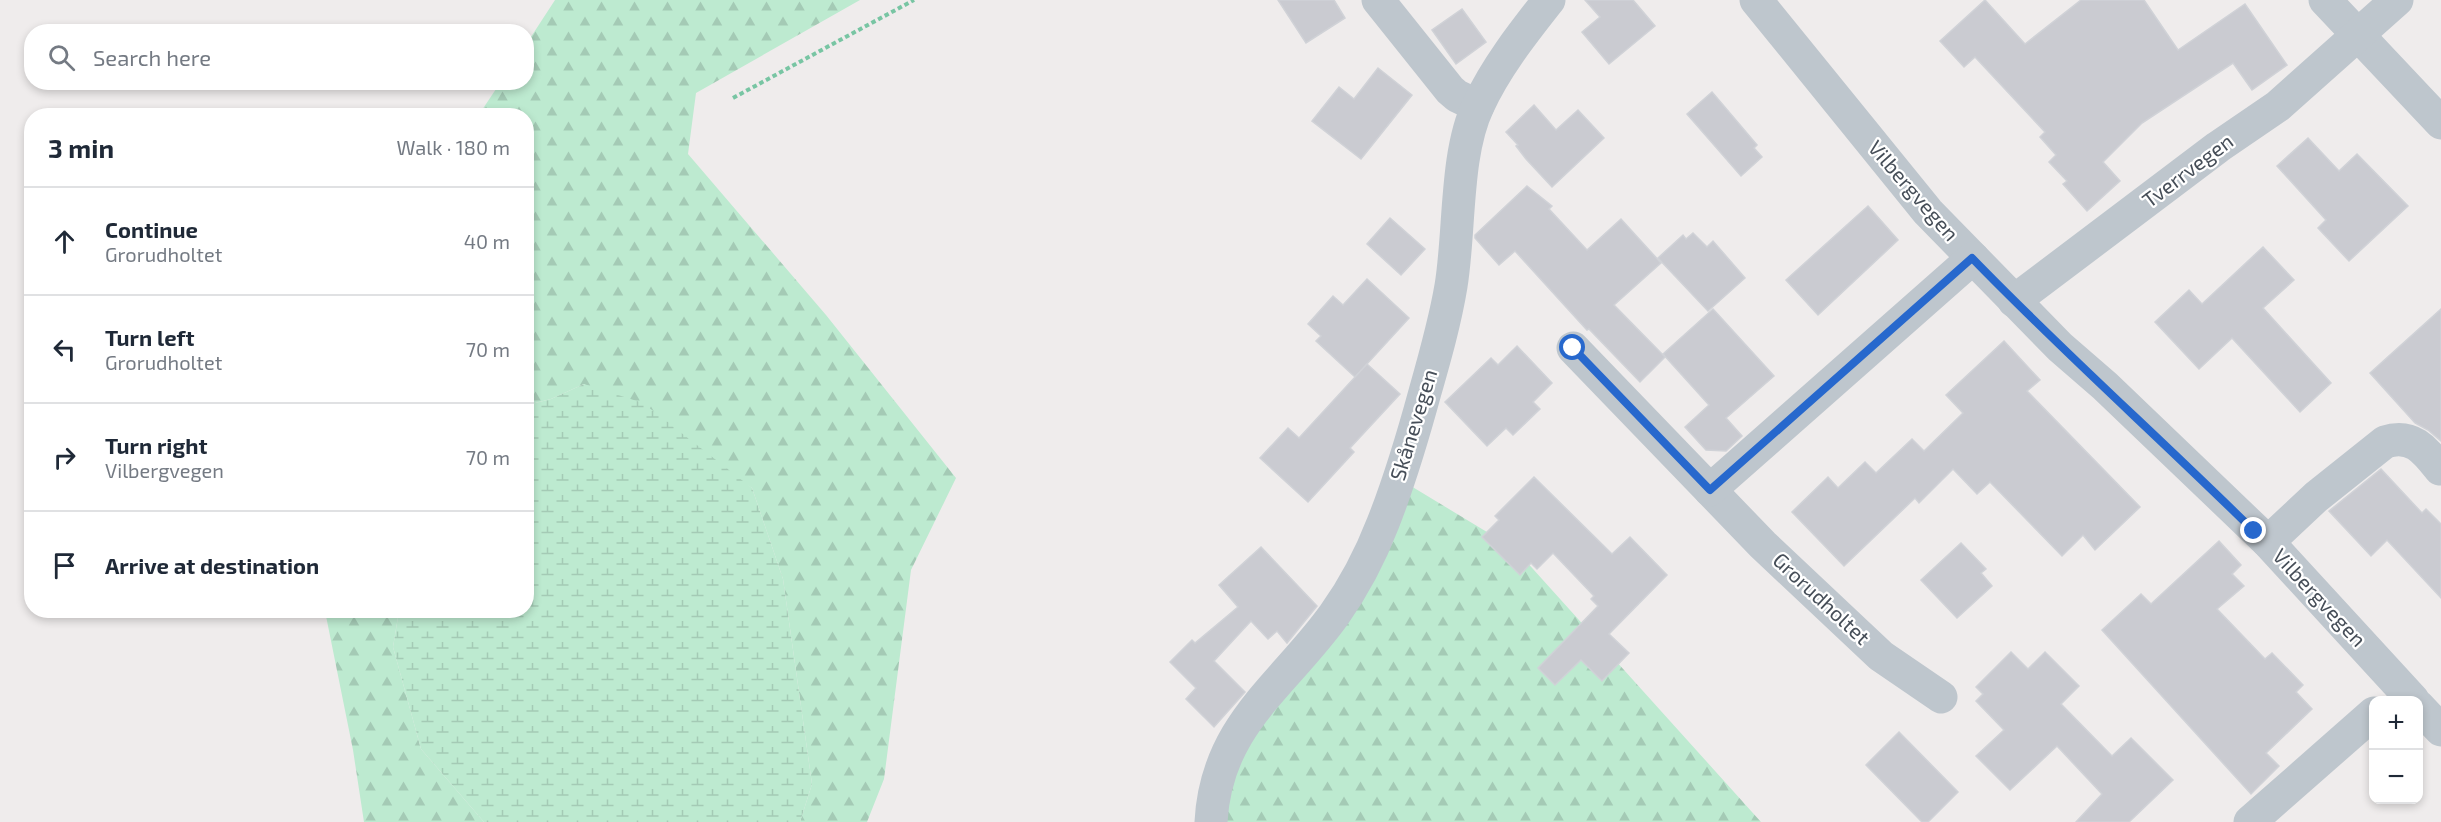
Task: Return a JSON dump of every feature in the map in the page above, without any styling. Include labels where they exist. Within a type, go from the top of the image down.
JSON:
[{"type":"street","points":[[1378,0],[1450,90],[1478,106]]},
{"type":"street","name":"Skånevegen","points":[[1210,822],[1212,802],[1230,745],[1248,716],[1334,616],[1357,578],[1383,523],[1412,439],[1438,346],[1451,286],[1461,175],[1472,122],[1478,106],[1508,54],[1550,0]]},
{"type":"street","name":"Vilbergvegen","points":[[1756,0],[1894,172],[1972,258],[2014,302],[2268,542],[2402,696]]},
{"type":"street","points":[[2325,0],[2441,123]]},
{"type":"street","name":"Tverrvegen","points":[[2014,302],[2218,147],[2278,106],[2397,0]]},
{"type":"street","points":[[1710,490],[1972,258]]},
{"type":"street","name":"Grorudholtet","points":[[1573,348],[1763,545],[1881,656],[1941,698]]},
{"type":"street","points":[[2268,542],[2316,496],[2385,442],[2396,438],[2409,440],[2429,455],[2440,469]]},
{"type":"street","name":"Vilbergvegen","points":[[2423,714],[2441,730]]},
{"type":"street","points":[[2250,822],[2369,717]]},
{"type":"path","points":[[733,98],[914,0]]},
{"type":"green space","points":[[555,0],[860,0],[696,93],[688,154],[826,315],[956,478],[911,570],[884,779],[867,822],[800,822],[812,784],[783,579],[752,488],[584,384],[551,399],[534,403],[534,108],[483,108],[495,90],[534,90],[534,32]]},
{"type":"green space","points":[[584,384],[643,403],[752,488],[783,579],[812,784],[800,822],[484,822],[421,749],[393,647],[398,618],[534,618],[534,403],[551,399]]},
{"type":"green space","points":[[1401,480],[1515,549],[1761,822],[1224,822],[1227,749],[1306,650]]},
{"type":"green space","points":[[326,618],[398,618],[393,647],[421,749],[484,822],[364,822],[353,750]]},
{"type":"building","points":[[1278,0],[1334,0],[1345,18],[1306,43]]},
{"type":"building","points":[[1585,0],[1633,0],[1655,26],[1609,64],[1582,32],[1600,17]]},
{"type":"building","points":[[1985,0],[2025,44],[2081,0],[2144,0],[2178,50],[2245,4],[2287,65],[2252,90],[2233,63],[2142,123],[2103,162],[2120,181],[2087,211],[2063,184],[2067,181],[2049,162],[2056,155],[2040,137],[2045,132],[1975,57],[1964,67],[1940,41]]},
{"type":"building","points":[[1462,9],[1486,42],[1456,64],[1432,30]]},
{"type":"building","points":[[1378,68],[1412,95],[1361,159],[1312,121],[1339,87],[1354,99]]},
{"type":"building","points":[[1712,92],[1757,145],[1754,148],[1762,157],[1741,176],[1687,114]]},
{"type":"building","points":[[1534,105],[1556,130],[1578,110],[1604,138],[1552,187],[1526,159],[1516,146],[1518,145],[1506,132]]},
{"type":"building","points":[[2308,138],[2339,171],[2357,154],[2408,206],[2349,261],[2318,228],[2326,220],[2277,166]]},
{"type":"building","points":[[1527,186],[1552,206],[1549,209],[1587,250],[1621,219],[1661,263],[1614,305],[1665,357],[1640,382],[1589,329],[1587,330],[1515,251],[1499,265],[1475,238],[1475,235]]},
{"type":"building","points":[[1868,206],[1898,240],[1818,315],[1786,280]]},
{"type":"building","points":[[1390,218],[1425,249],[1401,275],[1367,244]]},
{"type":"building","points":[[1693,233],[1707,247],[1713,241],[1745,278],[1708,311],[1658,258],[1683,235],[1686,239]]},
{"type":"building","points":[[2263,247],[2294,280],[2263,308],[2331,383],[2300,412],[2232,338],[2199,369],[2155,322],[2189,290],[2202,304]]},
{"type":"building","points":[[1367,279],[1409,318],[1355,377],[1316,341],[1321,336],[1308,324],[1333,296],[1343,305]]},
{"type":"building","points":[[1713,309],[1774,376],[1726,418],[1742,436],[1726,451],[1706,450],[1685,427],[1709,405],[1663,354]]},
{"type":"building","points":[[2441,309],[2441,441],[2415,423],[2370,373]]},
{"type":"building","points":[[2004,341],[2040,380],[2027,391],[2140,507],[2095,550],[2083,535],[2062,556],[1990,482],[1977,494],[1953,469],[1919,503],[1915,498],[1844,566],[1792,512],[1828,477],[1838,488],[1865,462],[1876,473],[1912,439],[1924,451],[1963,413],[1946,395]]},
{"type":"building","points":[[1517,346],[1552,383],[1533,402],[1540,409],[1513,435],[1506,428],[1487,446],[1445,402],[1491,358],[1498,365]]},
{"type":"building","points":[[1367,364],[1400,394],[1350,448],[1354,452],[1308,502],[1260,458],[1288,428],[1299,438]]},
{"type":"building","points":[[2381,469],[2422,513],[2426,509],[2441,524],[2441,598],[2387,540],[2371,556],[2329,511]]},
{"type":"building","points":[[1534,477],[1612,554],[1630,537],[1667,575],[1609,634],[1629,653],[1602,681],[1581,660],[1555,685],[1538,668],[1598,606],[1591,599],[1594,596],[1553,553],[1537,569],[1531,563],[1520,575],[1482,537],[1499,520],[1495,516]]},
{"type":"building","points":[[2219,541],[2241,565],[2232,574],[2244,586],[2217,609],[2265,659],[2272,653],[2303,685],[2296,692],[2312,709],[2266,753],[2279,766],[2251,794],[2102,630],[2141,594],[2151,604]]},
{"type":"building","points":[[1961,543],[1986,569],[1981,573],[1992,586],[1957,618],[1921,580]]},
{"type":"building","points":[[1261,547],[1317,606],[1287,643],[1277,631],[1268,639],[1251,621],[1214,661],[1245,692],[1214,727],[1186,699],[1196,688],[1170,662],[1192,640],[1195,643],[1238,607],[1219,585]]},
{"type":"building","points":[[2011,652],[2028,669],[2045,652],[2079,686],[2061,704],[2112,756],[2131,738],[2173,780],[2129,822],[2076,822],[2102,794],[2057,746],[2010,790],[1976,756],[2004,730],[1976,701],[1983,694],[1976,687]]},
{"type":"building","points":[[1899,732],[1958,792],[1928,822],[1922,822],[1866,765]]},
{"type":"route","points":[[1573,348],[1710,490],[1972,258],[2014,302],[2105,386],[2254,531]]}]
